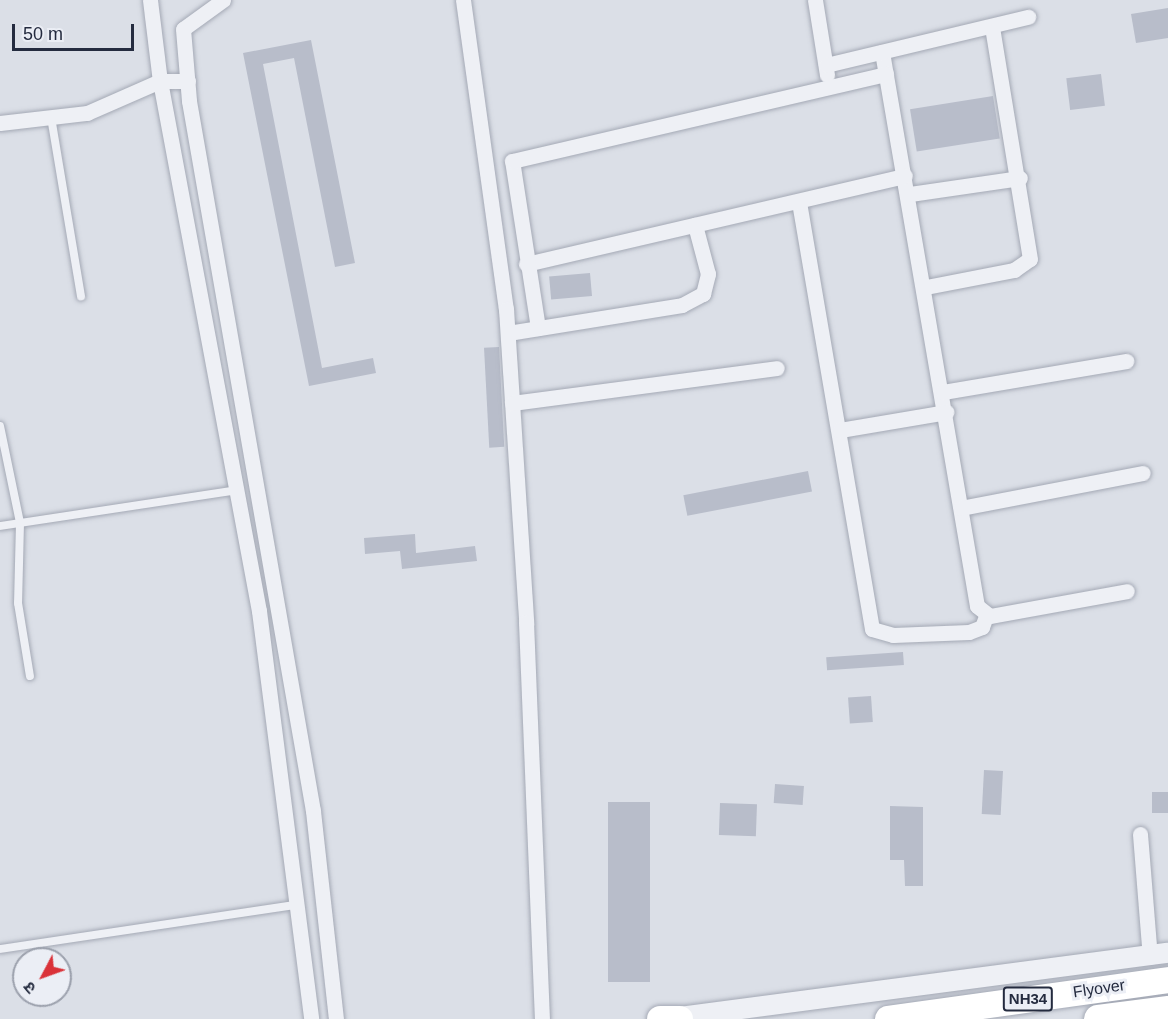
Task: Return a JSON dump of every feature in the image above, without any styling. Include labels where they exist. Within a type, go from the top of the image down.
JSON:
[{"type":"highway","name":"Flyover","points":[[888,1019],[1168,980]]},
{"type":"highway","points":[[1098,1019],[1168,1010]]},
{"type":"street","points":[[150,0],[160,81],[259,611],[311,1019]]},
{"type":"street","points":[[223,0],[183,29],[188,81],[321,883],[336,1019]]},
{"type":"street","points":[[463,0],[508,333],[542,1019]]},
{"type":"street","points":[[815,0],[828,84]]},
{"type":"street","points":[[826,65],[1028,17]]},
{"type":"street","points":[[926,287],[1024,266],[1030,248],[1020,178],[992,26]]},
{"type":"street","points":[[882,52],[926,287],[977,606],[986,616]]},
{"type":"street","points":[[538,328],[525,264],[512,161],[828,84],[886,74]]},
{"type":"street","points":[[0,123],[87,113],[160,81],[188,81]]},
{"type":"street","points":[[525,264],[905,176]]},
{"type":"street","points":[[910,194],[1020,178]]},
{"type":"street","points":[[799,202],[840,430],[872,629],[893,635],[969,632],[982,627],[986,616]]},
{"type":"street","points":[[508,333],[682,305],[703,294],[708,274],[694,225]]},
{"type":"street","points":[[943,392],[1126,361]]},
{"type":"street","points":[[512,403],[777,368]]},
{"type":"street","points":[[840,430],[946,412]]},
{"type":"street","points":[[961,508],[1143,473]]},
{"type":"street","points":[[986,616],[1127,591]]},
{"type":"street","points":[[673,1018],[1159,955],[1140,834]]},
{"type":"street","points":[[294,885],[321,883]]},
{"type":"lane","points":[[51,117],[81,297]]},
{"type":"lane","points":[[0,426],[20,523],[18,603],[30,676]]},
{"type":"lane","points":[[0,526],[237,490]]},
{"type":"lane","points":[[0,949],[296,905]]},
{"type":"building","points":[[1168,8],[1168,38],[1136,43],[1131,14]]},
{"type":"building","points":[[311,40],[355,263],[335,267],[294,58],[263,64],[322,368],[373,358],[376,373],[309,386],[243,53]]},
{"type":"building","points":[[1101,74],[1105,106],[1070,110],[1066,78]]},
{"type":"building","points":[[993,96],[1000,138],[917,152],[910,109]]},
{"type":"building","points":[[590,273],[592,296],[551,299],[549,277]]},
{"type":"building","points":[[499,347],[504,447],[489,448],[484,348]]},
{"type":"building","points":[[808,471],[812,492],[687,516],[683,495]]},
{"type":"building","points":[[415,534],[416,553],[475,546],[477,561],[402,569],[400,551],[365,554],[364,538]]},
{"type":"building","points":[[903,652],[904,665],[827,670],[826,657]]},
{"type":"building","points":[[871,696],[873,722],[850,724],[848,698]]},
{"type":"building","points":[[984,770],[1003,771],[1001,815],[982,814]]},
{"type":"building","points":[[775,784],[804,786],[803,805],[774,803]]},
{"type":"building","points":[[1152,792],[1168,792],[1168,813],[1152,813]]},
{"type":"building","points":[[608,802],[650,802],[650,982],[608,982]]},
{"type":"building","points":[[720,803],[757,804],[756,836],[719,835]]},
{"type":"building","points":[[890,806],[923,807],[923,886],[905,886],[904,860],[890,860]]}]
